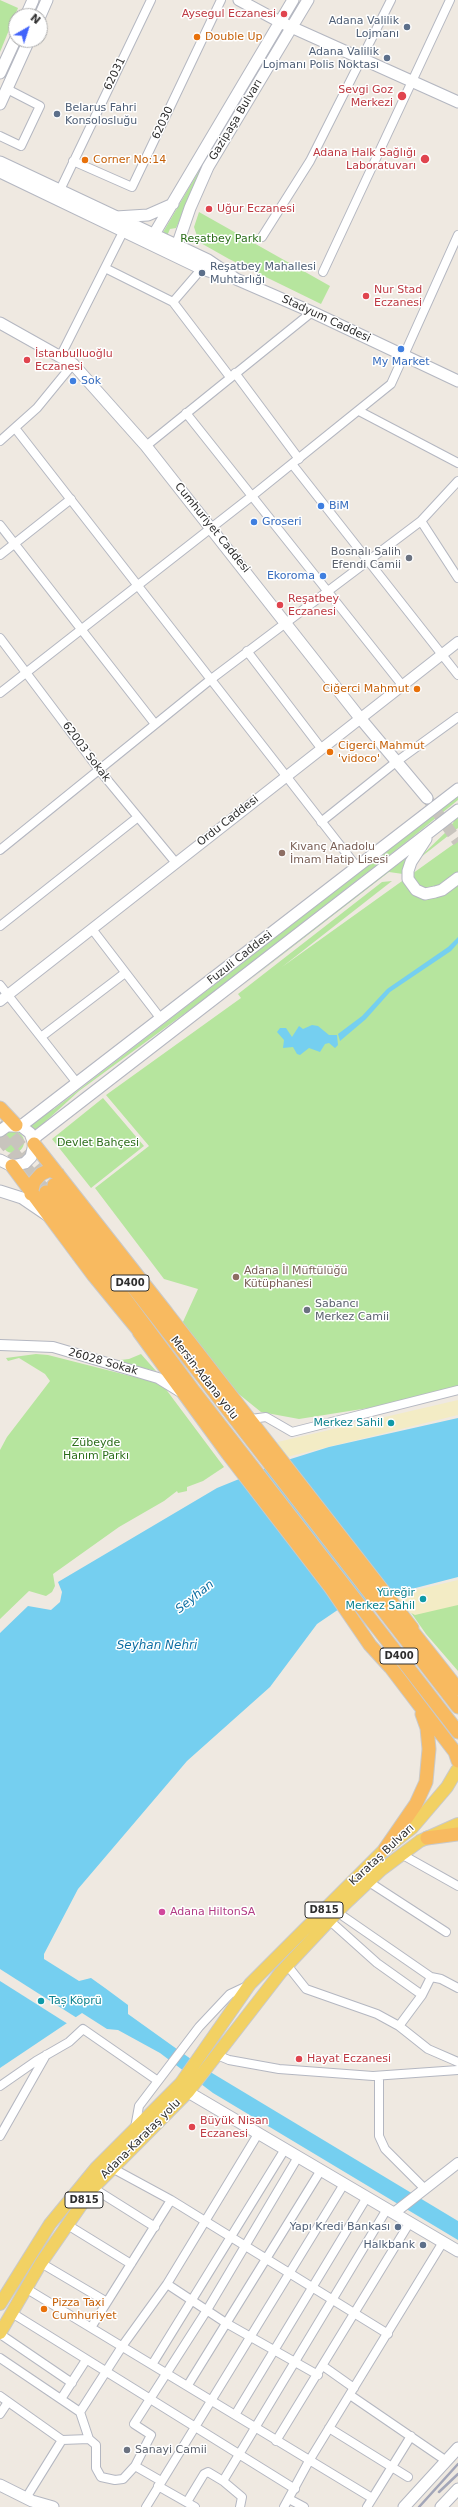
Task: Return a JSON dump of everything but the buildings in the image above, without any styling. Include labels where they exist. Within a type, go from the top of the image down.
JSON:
[{"type":"highway","points":[[0,1108],[19,1126]]},
{"type":"highway","points":[[34,1141],[53,1183],[166,1312],[251,1419],[255,1435]]},
{"type":"highway","points":[[5,1165],[31,1194],[139,1332],[195,1409],[232,1450]]},
{"type":"highway","points":[[31,1194],[34,1182],[41,1174],[50,1170],[53,1183]]},
{"type":"highway","name":"Mersin-Adana yolu","points":[[53,1183],[205,1381],[255,1435],[358,1568]]},
{"type":"highway","name":"Mersin-Adana yolu","points":[[53,1183],[232,1450],[336,1584]]},
{"type":"highway","points":[[166,1312],[198,1362],[205,1381]]},
{"type":"highway","points":[[139,1332],[179,1379],[193,1390]]},
{"type":"highway","points":[[358,1568],[386,1604],[412,1628],[458,1689]]},
{"type":"highway","name":"D400","points":[[358,1568],[458,1707]]},
{"type":"highway","points":[[336,1584],[342,1590],[390,1667],[454,1752],[458,1761]]},
{"type":"highway","name":"D400","points":[[336,1584],[458,1732]]},
{"type":"highway","points":[[440,1664],[458,1684]]},
{"type":"highway","points":[[385,1849],[416,1804],[426,1782],[429,1749],[427,1728],[417,1701]]},
{"type":"highway","points":[[427,1838],[458,1834]]},
{"type":"main road","points":[[239,0],[280,22],[458,102]]},
{"type":"main road","name":"Gazipaşa Bulvarı","points":[[154,236],[293,0]]},
{"type":"main road","name":"Gazipaşa Bulvarı","points":[[177,246],[185,221],[208,167],[308,0]]},
{"type":"main road","points":[[0,72],[11,48]]},
{"type":"main road","points":[[0,104],[25,48]]},
{"type":"main road","name":"Stadyum Caddesi","points":[[0,162],[59,192],[114,217],[125,227],[154,236],[177,246],[205,265],[312,312],[458,381]]},
{"type":"main road","points":[[0,172],[125,227],[205,265]]},
{"type":"main road","points":[[114,217],[148,215],[173,204]]},
{"type":"main road","points":[[185,221],[188,242],[205,265]]},
{"type":"main road","name":"Cumhuriyet Caddesi","points":[[0,323],[74,364],[146,446],[286,622],[360,718],[399,765]]},
{"type":"main road","points":[[399,765],[427,798]]},
{"type":"main road","points":[[399,765],[405,778],[423,800],[426,814]]},
{"type":"main road","name":"Fuzuli Caddesi","points":[[0,1131],[7,1126],[19,1126],[77,1083],[458,789]]},
{"type":"main road","name":"Fuzuli Caddesi","points":[[34,1141],[458,810]]},
{"type":"main road","points":[[436,827],[411,862],[408,879],[416,890],[425,894],[442,890],[458,878]]},
{"type":"main road","points":[[5,1165],[20,1165],[28,1160],[33,1153],[34,1141],[19,1126]]},
{"type":"main road","points":[[0,1191],[22,1198],[48,1216]]},
{"type":"main road","points":[[458,1769],[458,1781]]},
{"type":"main road","name":"Karataş Bulvarı","points":[[187,2087],[204,2062],[250,1984],[385,1849],[412,1828],[447,1787],[458,1769]]},
{"type":"main road","name":"Karataş Bulvarı","points":[[204,2062],[217,2055],[287,1965],[333,1916],[369,1882],[401,1854],[427,1838],[458,1824]]},
{"type":"main road","points":[[187,2087],[258,2134],[367,2197],[393,2210],[458,2251]]},
{"type":"main road","name":"Adana-Karataş yolu","points":[[0,2304],[50,2224],[96,2168],[134,2130],[187,2087]]},
{"type":"main road","name":"Adana-Karataş yolu","points":[[0,2334],[66,2224],[92,2188],[187,2087]]},
{"type":"main road","points":[[404,2507],[445,2460],[458,2448]]},
{"type":"main road","points":[[0,2485],[37,2505],[53,2507]]},
{"type":"main road","points":[[441,2507],[458,2489]]},
{"type":"street","name":"62031","points":[[59,192],[151,0]]},
{"type":"street","name":"62030","points":[[73,161],[132,187],[221,0]]},
{"type":"street","points":[[262,238],[310,161],[391,0]]},
{"type":"street","points":[[323,272],[450,0]]},
{"type":"street","points":[[0,136],[22,146],[40,106],[7,89]]},
{"type":"street","points":[[60,357],[125,227]]},
{"type":"street","points":[[0,693],[252,496],[391,384],[458,235]]},
{"type":"street","points":[[173,302],[205,265]]},
{"type":"street","points":[[105,268],[173,302],[232,375],[368,561],[458,675]]},
{"type":"street","points":[[146,446],[186,412],[312,312]]},
{"type":"street","points":[[0,441],[37,408],[74,364]]},
{"type":"street","points":[[359,411],[458,463]]},
{"type":"street","points":[[186,412],[402,685]]},
{"type":"street","points":[[15,428],[72,499],[210,680],[357,867]]},
{"type":"street","points":[[0,850],[100,771],[210,680],[420,521],[458,481]]},
{"type":"street","points":[[0,555],[72,499]]},
{"type":"street","points":[[420,521],[458,578]]},
{"type":"street","points":[[0,525],[155,724]]},
{"type":"street","name":"62003 Sokak","points":[[0,638],[100,771],[176,863]]},
{"type":"street","name":"Ordu Caddesi","points":[[4,998],[285,776],[458,642]]},
{"type":"street","points":[[247,652],[321,748]]},
{"type":"street","points":[[321,822],[399,765],[458,717]]},
{"type":"street","points":[[0,926],[138,817]]},
{"type":"street","points":[[92,929],[161,1019]]},
{"type":"street","points":[[41,1037],[125,972]]},
{"type":"street","points":[[0,985],[4,998],[41,1037],[77,1083]]},
{"type":"street","name":"26028 Sokak","points":[[0,1345],[53,1347],[92,1360],[158,1378],[178,1389],[195,1409]]},
{"type":"street","points":[[251,1419],[266,1418],[292,1432],[458,1390]]},
{"type":"street","points":[[401,1854],[458,1886]]},
{"type":"street","points":[[369,1882],[446,1932]]},
{"type":"street","points":[[333,1916],[431,1978],[441,1979],[458,1988]]},
{"type":"street","points":[[333,1916],[377,1963],[422,1996]]},
{"type":"street","points":[[287,1965],[306,1989],[377,2014],[399,2026],[428,2049],[458,2062]]},
{"type":"street","points":[[399,2026],[422,1996],[431,1978]]},
{"type":"street","points":[[134,2130],[139,2106],[211,2012],[230,1994],[250,1984]]},
{"type":"street","points":[[0,2086],[46,2055],[69,2042],[83,2029],[158,2081]]},
{"type":"street","points":[[0,2136],[46,2055]]},
{"type":"street","points":[[217,2055],[229,2060],[279,2069],[379,2076],[458,2070]]},
{"type":"street","points":[[379,2076],[379,2136],[385,2149],[424,2190]]},
{"type":"street","points":[[80,2412],[123,2345],[167,2284],[207,2222],[258,2134]]},
{"type":"street","points":[[153,2363],[192,2302],[284,2149]]},
{"type":"street","points":[[0,2358],[80,2412],[89,2439],[96,2445],[96,2468],[101,2477],[115,2480],[123,2479],[135,2466],[151,2435],[134,2424],[207,2310],[298,2157]]},
{"type":"street","points":[[223,2481],[333,2300],[393,2210],[424,2190],[458,2163]]},
{"type":"street","points":[[112,2168],[171,2200],[246,2246],[288,2274],[388,2334]]},
{"type":"street","points":[[188,2385],[321,2170]]},
{"type":"street","points":[[146,2507],[159,2483],[212,2400],[344,2184]]},
{"type":"street","points":[[92,2188],[155,2227]]},
{"type":"street","points":[[235,2415],[311,2287],[367,2197]]},
{"type":"street","points":[[92,2326],[171,2200]]},
{"type":"street","points":[[276,2441],[318,2375],[410,2222]]},
{"type":"street","points":[[66,2224],[132,2264]]},
{"type":"street","points":[[284,2507],[308,2461],[388,2334],[443,2242]]},
{"type":"street","points":[[41,2264],[107,2302]]},
{"type":"street","points":[[167,2284],[192,2302],[274,2350],[294,2364],[318,2375]]},
{"type":"street","points":[[27,2289],[92,2326],[308,2461],[372,2498]]},
{"type":"street","points":[[12,2313],[149,2400],[294,2489]]},
{"type":"street","points":[[0,2334],[72,2383]]},
{"type":"street","points":[[61,2399],[86,2360]]},
{"type":"street","points":[[323,2366],[352,2392],[445,2460]]},
{"type":"street","points":[[0,2396],[62,2440],[89,2439]]},
{"type":"street","points":[[0,2414],[8,2402]]},
{"type":"street","points":[[330,2428],[408,2477]]},
{"type":"street","points":[[367,2507],[411,2436]]},
{"type":"street","points":[[26,2498],[62,2440]]},
{"type":"street","points":[[135,2466],[195,2507]]},
{"type":"street","points":[[187,2502],[204,2474],[212,2474],[242,2497],[240,2507]]},
{"type":"street","points":[[289,2499],[304,2507]]},
{"type":"green space","points":[[0,0],[18,8],[8,8],[8,32],[0,52]]},
{"type":"green space","points":[[279,34],[281,35],[205,165],[176,228],[170,229],[167,236],[162,234]]},
{"type":"green space","name":"Reşatbey Parkı","points":[[199,212],[330,286],[321,304],[229,259],[199,242],[194,227]]},
{"type":"green space","points":[[458,796],[458,800],[410,839],[203,1000],[79,1091],[34,1132],[28,1123],[54,1109]]},
{"type":"green space","points":[[458,815],[458,828],[416,861],[449,829]]},
{"type":"green space","points":[[458,841],[458,1387],[381,1406],[299,1419],[261,1412],[230,1387],[182,1324],[198,1289],[164,1279],[95,1188],[149,1146],[106,1095],[241,998],[238,994],[382,882],[392,881],[282,967]]},
{"type":"green space","points":[[422,844],[403,874],[389,872],[237,990]]},
{"type":"green space","name":"Devlet Bahçesi","points":[[103,1098],[144,1146],[91,1188],[52,1139]]},
{"type":"green space","points":[[13,1131],[21,1134],[24,1142],[21,1150],[13,1153],[5,1150],[2,1142],[5,1134]]},
{"type":"green space","name":"Zübeyde Hanım Parkı","points":[[36,1354],[48,1355],[158,1383],[165,1388],[224,1467],[203,1481],[187,1487],[187,1491],[178,1493],[177,1491],[164,1501],[119,1527],[53,1574],[55,1586],[52,1592],[46,1596],[29,1591],[0,1619],[0,1450],[7,1437],[50,1381],[45,1374],[19,1358],[8,1361],[6,1358]]},
{"type":"green space","points":[[141,1354],[156,1371],[112,1361],[129,1359]]},
{"type":"green space","points":[[458,1594],[458,1671],[426,1634],[405,1604]]},
{"type":"sand","name":"Merkez Sahil","points":[[458,1400],[458,1415],[283,1458],[269,1444]]},
{"type":"sand","name":"Yüreğir Merkez Sahil","points":[[458,1580],[458,1605],[415,1615],[390,1602],[386,1597]]},
{"type":"water","points":[[458,937],[458,943],[451,951],[390,992],[366,1019],[340,1041],[338,1034],[362,1016],[387,989],[448,947]]},
{"type":"water","points":[[312,1025],[318,1026],[329,1035],[337,1035],[338,1045],[335,1048],[329,1043],[325,1044],[320,1052],[309,1048],[300,1055],[297,1054],[293,1047],[283,1048],[284,1040],[277,1032],[280,1028],[286,1028],[292,1037],[299,1026],[303,1029]]},
{"type":"water","name":"Seyhan Nehri","points":[[458,1418],[458,1577],[342,1607],[317,1624],[270,1687],[187,1761],[78,1889],[44,1954],[44,1959],[79,1981],[91,1978],[128,2005],[128,2014],[202,2067],[458,2221],[458,2240],[213,2093],[160,2053],[118,2030],[107,2029],[82,2013],[0,2068],[0,1633],[28,1606],[51,1610],[60,1602],[62,1592],[58,1582],[217,1488],[281,1462],[329,1447]]},
{"type":"pier","name":"Taș Köprü","points":[[0,1969],[77,2018],[68,2024],[0,1981]]},
{"type":"tunnel","points":[[427,798],[458,842]]},
{"type":"tunnel","points":[[0,1122],[54,1185]]},
{"type":"tunnel","points":[[0,1137],[46,1192]]},
{"type":"railway","points":[[419,2507],[458,2464]]},
{"type":"railway","points":[[439,2492],[458,2474]]},
{"type":"place","name":"Aysegul Eczanesi","points":[[284,14]]},
{"type":"place","name":"Adana Valilik Lojmanı","points":[[407,27]]},
{"type":"place","name":"Double Up","points":[[197,37]]},
{"type":"place","name":"Adana Valilik Lojmanı Polis Noktası","points":[[387,58]]},
{"type":"place","name":"Sevgi Goz Merkezi","points":[[402,96]]},
{"type":"place","name":"Belarus Fahri Konsolosluğu","points":[[57,114]]},
{"type":"place","name":"Adana Halk Sağlığı Laboratuvarı","points":[[425,159]]},
{"type":"place","name":"Corner No:14","points":[[85,160]]},
{"type":"place","name":"Uğur Eczanesi","points":[[209,209]]},
{"type":"place","name":"Reşatbey Mahallesi Muhtarlığı","points":[[202,273]]},
{"type":"place","name":"Nur Stad Eczanesi","points":[[366,296]]},
{"type":"place","name":"My Market","points":[[401,349]]},
{"type":"place","name":"İstanbulluoğlu Eczanesi","points":[[27,360]]},
{"type":"place","name":"Sok","points":[[73,381]]},
{"type":"place","name":"BiM","points":[[321,506]]},
{"type":"place","name":"Groseri","points":[[254,522]]},
{"type":"place","name":"Bosnalı Salih Efendi Camii","points":[[409,558]]},
{"type":"place","name":"Ekoroma","points":[[323,576]]},
{"type":"place","name":"Reşatbey Eczanesi","points":[[280,605]]},
{"type":"place","name":"Ciğerci Mahmut","points":[[417,689]]},
{"type":"place","name":"Cigerci Mahmut 'vidoco'","points":[[330,752]]},
{"type":"place","name":"Kıvanç Anadolu İmam Hatip Lisesi","points":[[282,853]]},
{"type":"place","name":"Adana İl Müftülüğü Kütüphanesi","points":[[236,1277]]},
{"type":"place","name":"Sabancı Merkez Camii","points":[[307,1310]]},
{"type":"place","name":"Merkez Sahil","points":[[391,1423]]},
{"type":"place","name":"Yüreğir Merkez Sahil","points":[[423,1599]]},
{"type":"place","name":"Adana HiltonSA","points":[[162,1912]]},
{"type":"place","name":"Taș Köprü","points":[[41,2001]]},
{"type":"place","name":"Hayat Eczanesi","points":[[299,2059]]},
{"type":"place","name":"Büyük Nisan Eczanesi","points":[[192,2127]]},
{"type":"place","name":"Yapı Kredi Bankası","points":[[398,2227]]},
{"type":"place","name":"Halkbank","points":[[423,2245]]},
{"type":"place","name":"Pizza Taxi Cumhuriyet","points":[[44,2309]]},
{"type":"place","name":"Sanayi Camii","points":[[127,2450]]},
{"type":"water label","name":"Seyhan","points":[[195,1597]]}]
